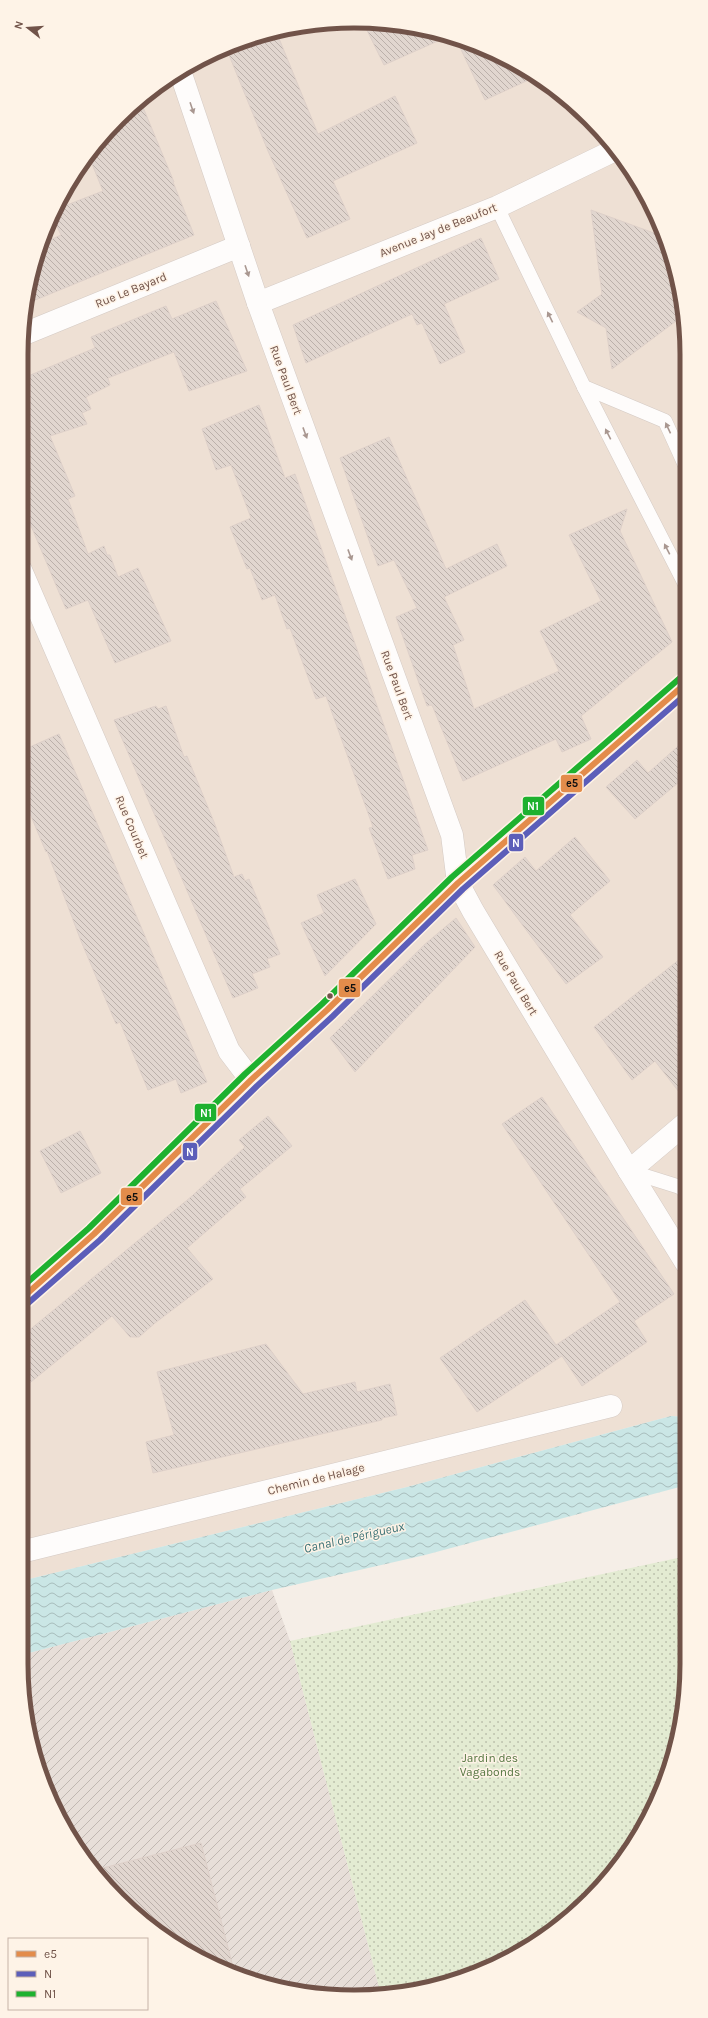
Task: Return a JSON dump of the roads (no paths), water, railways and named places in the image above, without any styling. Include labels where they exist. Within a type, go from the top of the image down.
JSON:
[{"type":"street","name":"Rue Paul Bert","points":[[182,77],[258,303],[452,835],[458,883],[473,911],[680,1253]]},
{"type":"street","name":"Avenue Jay de Beaufort","points":[[258,303],[497,207],[610,152]]},
{"type":"street","name":"Rue Le Bayard","points":[[29,332],[239,246]]},
{"type":"street","name":"Rue Courbet","points":[[28,586],[228,1051],[250,1080]]},
{"type":"street","points":[[28,1293],[94,1234],[250,1080],[327,1010],[458,883],[680,688]]},
{"type":"street","points":[[629,1171],[680,1128]]},
{"type":"street","name":"Chemin de Halage","points":[[28,1550],[611,1406]]},
{"type":"lane","points":[[497,207],[584,387],[680,574]]},
{"type":"lane","points":[[584,387],[665,421],[680,454]]},
{"type":"lane","points":[[629,1171],[680,1187]]},
{"type":"water","name":"Canal de Périgueux","points":[[671,1416],[680,1417],[680,1487],[425,1555],[272,1590],[28,1653],[28,1579],[407,1487]]},
{"type":"park label","name":"Jardin des Vagabonds","points":[[490,1765]]}]
